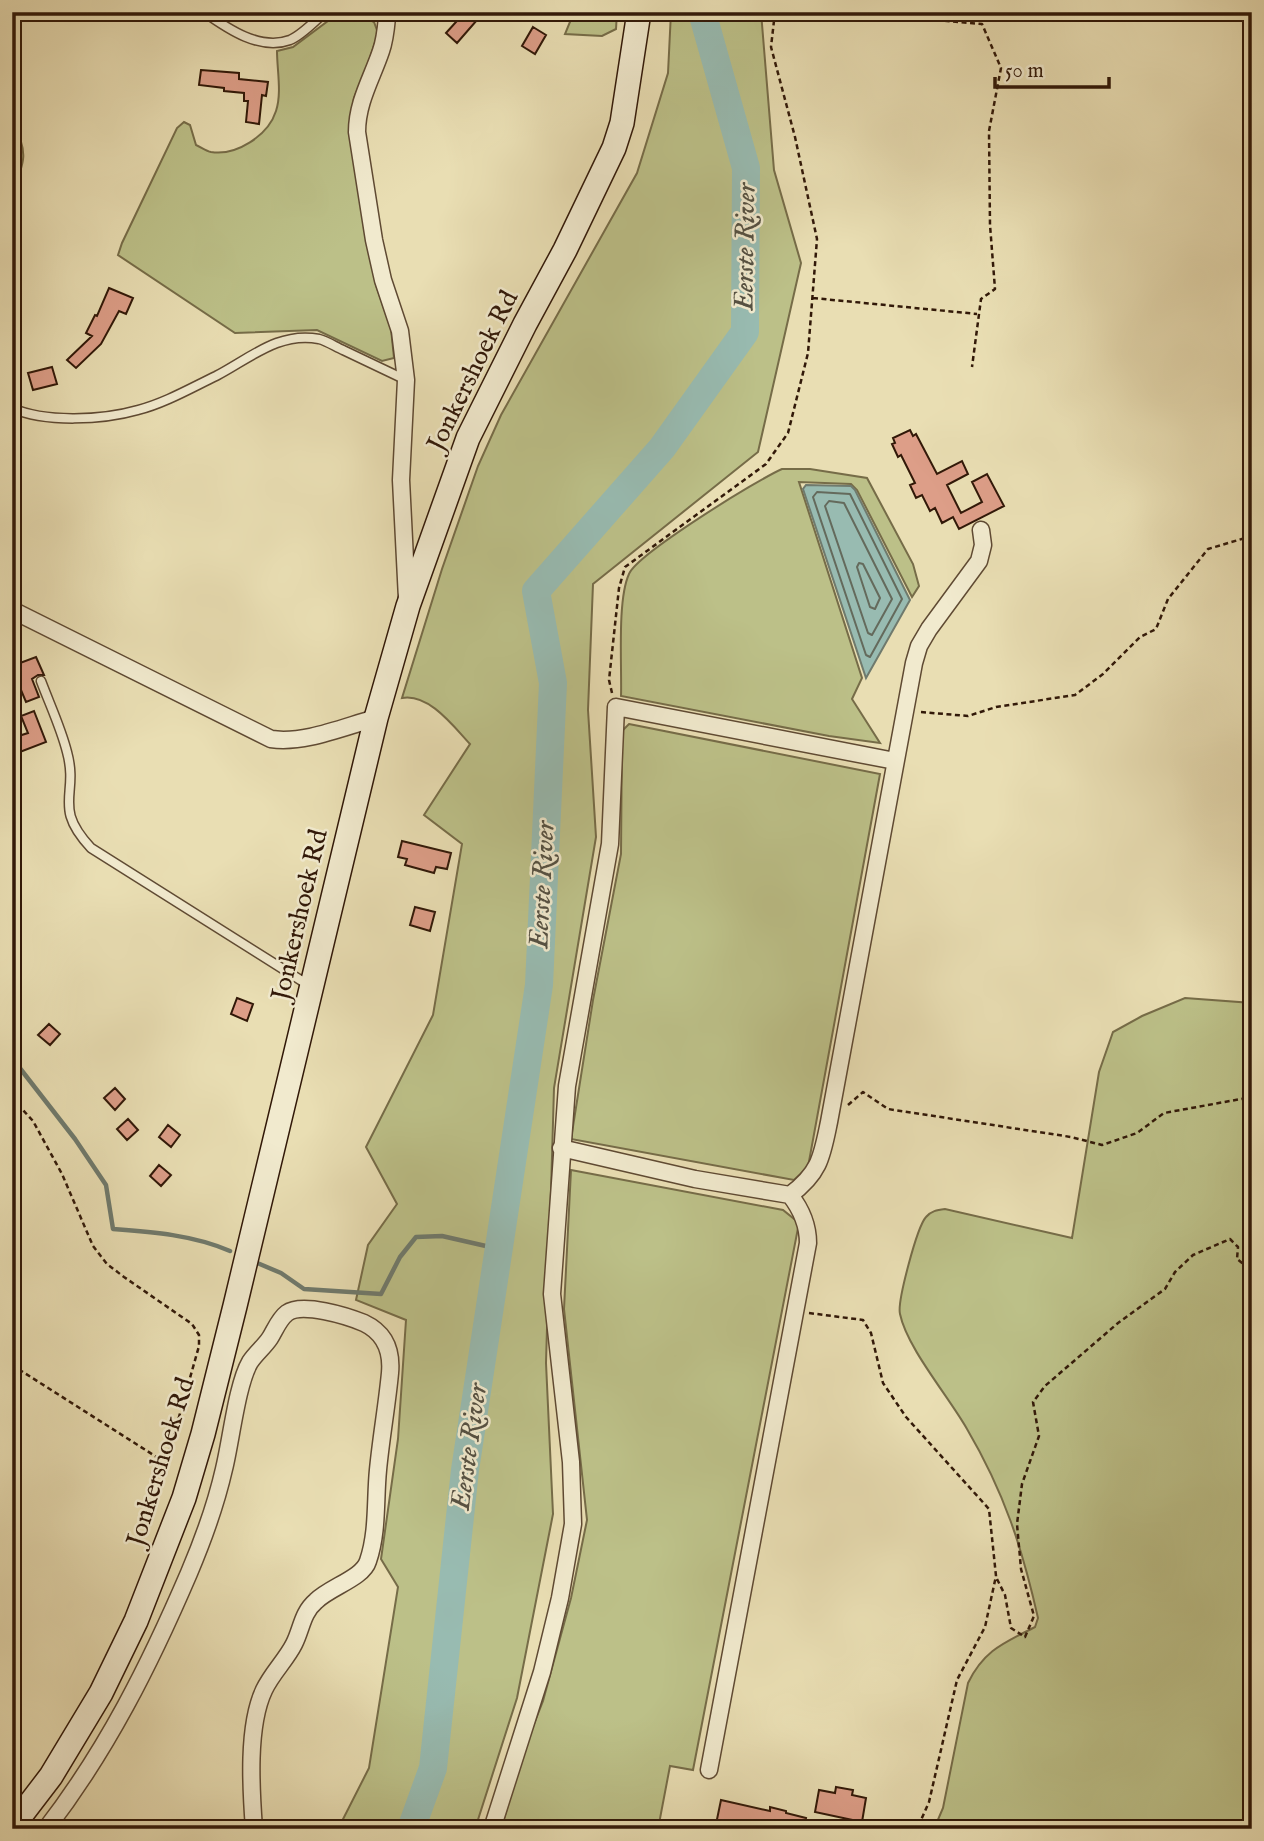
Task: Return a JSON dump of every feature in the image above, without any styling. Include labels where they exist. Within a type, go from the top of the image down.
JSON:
[{"type":"street","name":"Jonkershoek Rd","points":[[12,1827],[51,1776],[101,1693],[136,1621],[184,1498],[203,1434],[376,718],[408,606],[468,438],[565,250],[614,148],[622,123],[639,12]]},
{"type":"street","points":[[385,15],[382,49],[361,99],[357,132],[377,254],[400,331],[406,380],[401,480],[408,606]]},
{"type":"street","points":[[790,1195],[805,1184],[817,1167],[830,1122],[904,711],[919,646],[979,561],[983,545],[981,530]]},
{"type":"street","points":[[12,610],[271,739],[282,741],[302,738],[376,718]]},
{"type":"street","points":[[492,1829],[542,1672],[560,1598],[573,1524],[571,1462],[552,1294],[561,1148],[570,1064],[610,844],[615,707],[895,761]]},
{"type":"street","points":[[561,1148],[695,1179],[790,1195],[808,1229],[808,1242],[709,1770]]},
{"type":"street","points":[[46,1829],[75,1792],[113,1731],[156,1649],[206,1526],[224,1471],[241,1391],[251,1361],[266,1344],[285,1314],[303,1308],[364,1323],[384,1338],[391,1360],[374,1530],[368,1563],[359,1574],[333,1587],[307,1610],[297,1640],[264,1689],[255,1725],[250,1781],[254,1829]]},
{"type":"lane","points":[[204,12],[238,33],[261,42],[290,40],[325,12]]},
{"type":"lane","points":[[12,408],[24,413],[56,418],[137,411],[219,374],[251,354],[280,341],[296,338],[320,339],[406,380]]},
{"type":"lane","points":[[41,681],[68,753],[69,814],[77,833],[84,841],[312,988]]},
{"type":"path","points":[[615,707],[609,680],[619,588],[625,566],[766,464],[788,433],[808,353],[817,239],[795,137],[771,47],[775,12]]},
{"type":"path","points":[[773,18],[793,12]]},
{"type":"path","points":[[843,12],[982,24],[1001,68],[989,131],[990,225],[995,289],[981,299],[972,367]]},
{"type":"path","points":[[813,298],[978,315]]},
{"type":"path","points":[[904,711],[968,716],[996,707],[1075,695],[1103,674],[1140,637],[1156,629],[1168,599],[1208,548],[1252,536]]},
{"type":"path","points":[[830,1122],[863,1092],[888,1109],[1071,1137],[1102,1145],[1137,1133],[1164,1114],[1252,1097]]},
{"type":"path","points":[[12,1098],[33,1121],[62,1174],[93,1246],[107,1264],[192,1324],[199,1335],[199,1346],[166,1463],[12,1365]]},
{"type":"path","points":[[795,1310],[863,1320],[871,1333],[883,1383],[906,1417],[989,1509],[996,1576],[1004,1595],[1011,1628],[1026,1637],[1034,1616],[1021,1569],[1017,1524],[1022,1484],[1039,1436],[1032,1402],[1045,1386],[1118,1323],[1165,1289],[1175,1272],[1193,1255],[1230,1239],[1238,1247],[1237,1259],[1246,1266],[1252,1263]]},
{"type":"path","points":[[917,1829],[929,1802],[957,1680],[985,1627],[996,1576]]},
{"type":"green space","points":[[340,12],[358,15],[374,22],[378,33],[354,98],[350,121],[360,201],[376,285],[391,329],[394,358],[382,361],[317,330],[235,333],[118,255],[177,128],[184,122],[190,125],[196,145],[211,152],[231,151],[259,136],[272,120],[278,104],[277,51],[293,47]]},
{"type":"green space","points":[[574,12],[617,12],[616,29],[602,36],[565,34]]},
{"type":"green space","points":[[671,12],[761,12],[774,170],[801,263],[758,452],[593,584],[588,710],[596,837],[554,1088],[546,1363],[553,1514],[517,1698],[475,1829],[338,1829],[369,1768],[398,1587],[381,1559],[398,1439],[406,1320],[356,1300],[368,1245],[397,1204],[366,1147],[433,1015],[462,844],[424,815],[470,744],[431,706],[412,698],[402,698],[442,569],[478,466],[501,415],[637,173],[668,73]]},
{"type":"green space","points":[[12,122],[21,141],[23,157],[12,192]]},
{"type":"green space","points":[[782,469],[810,469],[867,478],[913,564],[919,586],[912,597],[857,490],[851,484],[799,482],[862,678],[852,699],[880,743],[829,736],[621,696],[621,616],[629,574],[637,564],[674,535]]},
{"type":"green space","points":[[629,724],[880,774],[808,1167],[794,1180],[571,1139],[593,1000],[621,854],[622,731]]},
{"type":"green space","points":[[1185,998],[1252,1003],[1252,1829],[934,1829],[943,1808],[968,1683],[988,1655],[1004,1643],[1035,1627],[1038,1618],[1025,1567],[1002,1498],[967,1429],[920,1357],[904,1327],[900,1307],[913,1249],[926,1217],[934,1211],[945,1209],[1072,1238],[1099,1072],[1113,1032]]},
{"type":"green space","points":[[571,1170],[783,1210],[799,1223],[693,1770],[670,1766],[658,1829],[501,1829],[523,1752],[543,1701],[571,1598],[587,1520],[564,1309]]},
{"type":"water","points":[[806,485],[851,486],[855,490],[910,600],[866,678],[803,489]]},
{"type":"building","points":[[465,12],[484,12],[457,43],[446,33]]},
{"type":"building","points":[[533,27],[546,35],[535,54],[522,46]]},
{"type":"building","points":[[201,70],[239,73],[239,79],[268,82],[266,96],[262,95],[259,124],[246,122],[248,101],[244,101],[244,93],[199,85]]},
{"type":"building","points":[[109,288],[133,298],[126,314],[119,311],[101,344],[76,368],[67,360],[92,336],[86,333]]},
{"type":"building","points":[[52,367],[57,384],[33,390],[28,373]]},
{"type":"building","points":[[910,430],[913,436],[916,434],[937,474],[962,461],[968,474],[947,485],[961,513],[982,502],[972,482],[987,474],[1004,506],[959,529],[953,517],[942,523],[935,508],[930,511],[922,495],[916,498],[910,485],[915,483],[901,455],[898,457],[892,444],[895,443],[893,438]]},
{"type":"building","points":[[36,657],[44,675],[32,679],[39,697],[26,702],[21,690],[12,693],[12,666]]},
{"type":"building","points":[[34,711],[46,742],[12,755],[12,738],[28,733],[21,716]]},
{"type":"building","points":[[402,841],[451,853],[447,869],[436,867],[434,873],[405,865],[407,859],[398,857]]},
{"type":"building","points":[[415,907],[435,912],[430,931],[410,925]]},
{"type":"building","points":[[237,998],[253,1004],[247,1021],[231,1014]]},
{"type":"building","points":[[49,1024],[60,1034],[50,1045],[38,1035]]},
{"type":"building","points":[[115,1088],[125,1099],[115,1110],[104,1098]]},
{"type":"building","points":[[128,1119],[138,1130],[127,1140],[117,1129]]},
{"type":"building","points":[[168,1125],[180,1135],[171,1147],[159,1137]]},
{"type":"building","points":[[159,1165],[171,1175],[161,1186],[150,1176]]},
{"type":"building","points":[[836,1787],[853,1790],[852,1795],[866,1798],[862,1822],[815,1812],[819,1790],[835,1793]]},
{"type":"building","points":[[721,1800],[770,1811],[770,1807],[806,1818],[803,1829],[750,1829],[733,1825],[733,1829],[715,1829]]},
{"type":"waterway","name":"Eerste River","points":[[411,1829],[433,1768],[465,1470],[539,985],[553,683],[536,591],[662,448],[745,332],[746,168],[702,12]]},
{"type":"waterway","points":[[12,1058],[75,1139],[106,1185],[113,1229],[187,1238],[230,1251]]},
{"type":"waterway","points":[[255,1262],[281,1273],[304,1289],[381,1294],[400,1257],[416,1237],[442,1236],[499,1249]]}]
